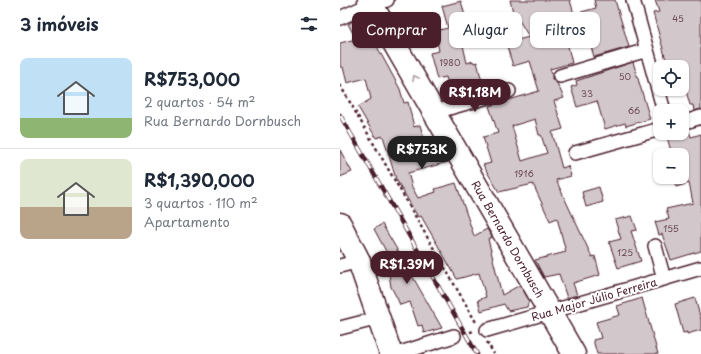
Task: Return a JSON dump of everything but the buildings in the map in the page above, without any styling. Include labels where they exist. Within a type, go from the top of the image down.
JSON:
[{"type":"highway","name":"Rua Bernardo Dornbusch","points":[[376,2],[435,112],[574,354]]},
{"type":"highway","points":[[340,224],[349,263],[379,318],[391,354]]},
{"type":"street","points":[[633,0],[662,104]]},
{"type":"street","points":[[340,18],[376,2]]},
{"type":"street","points":[[560,76],[647,50]]},
{"type":"street","points":[[435,112],[509,91]]},
{"type":"street","points":[[689,121],[701,117]]},
{"type":"street","points":[[575,154],[653,131]]},
{"type":"street","points":[[654,246],[664,279]]},
{"type":"street","name":"Rua Major Júlio Ferreira","points":[[484,330],[701,268]]},
{"type":"street","points":[[340,328],[379,318]]},
{"type":"street","points":[[396,354],[454,336]]},
{"type":"path","points":[[340,85],[484,330],[494,354]]},
{"type":"path","points":[[454,336],[484,330]]},
{"type":"railway","points":[[340,115],[477,354]]}]
